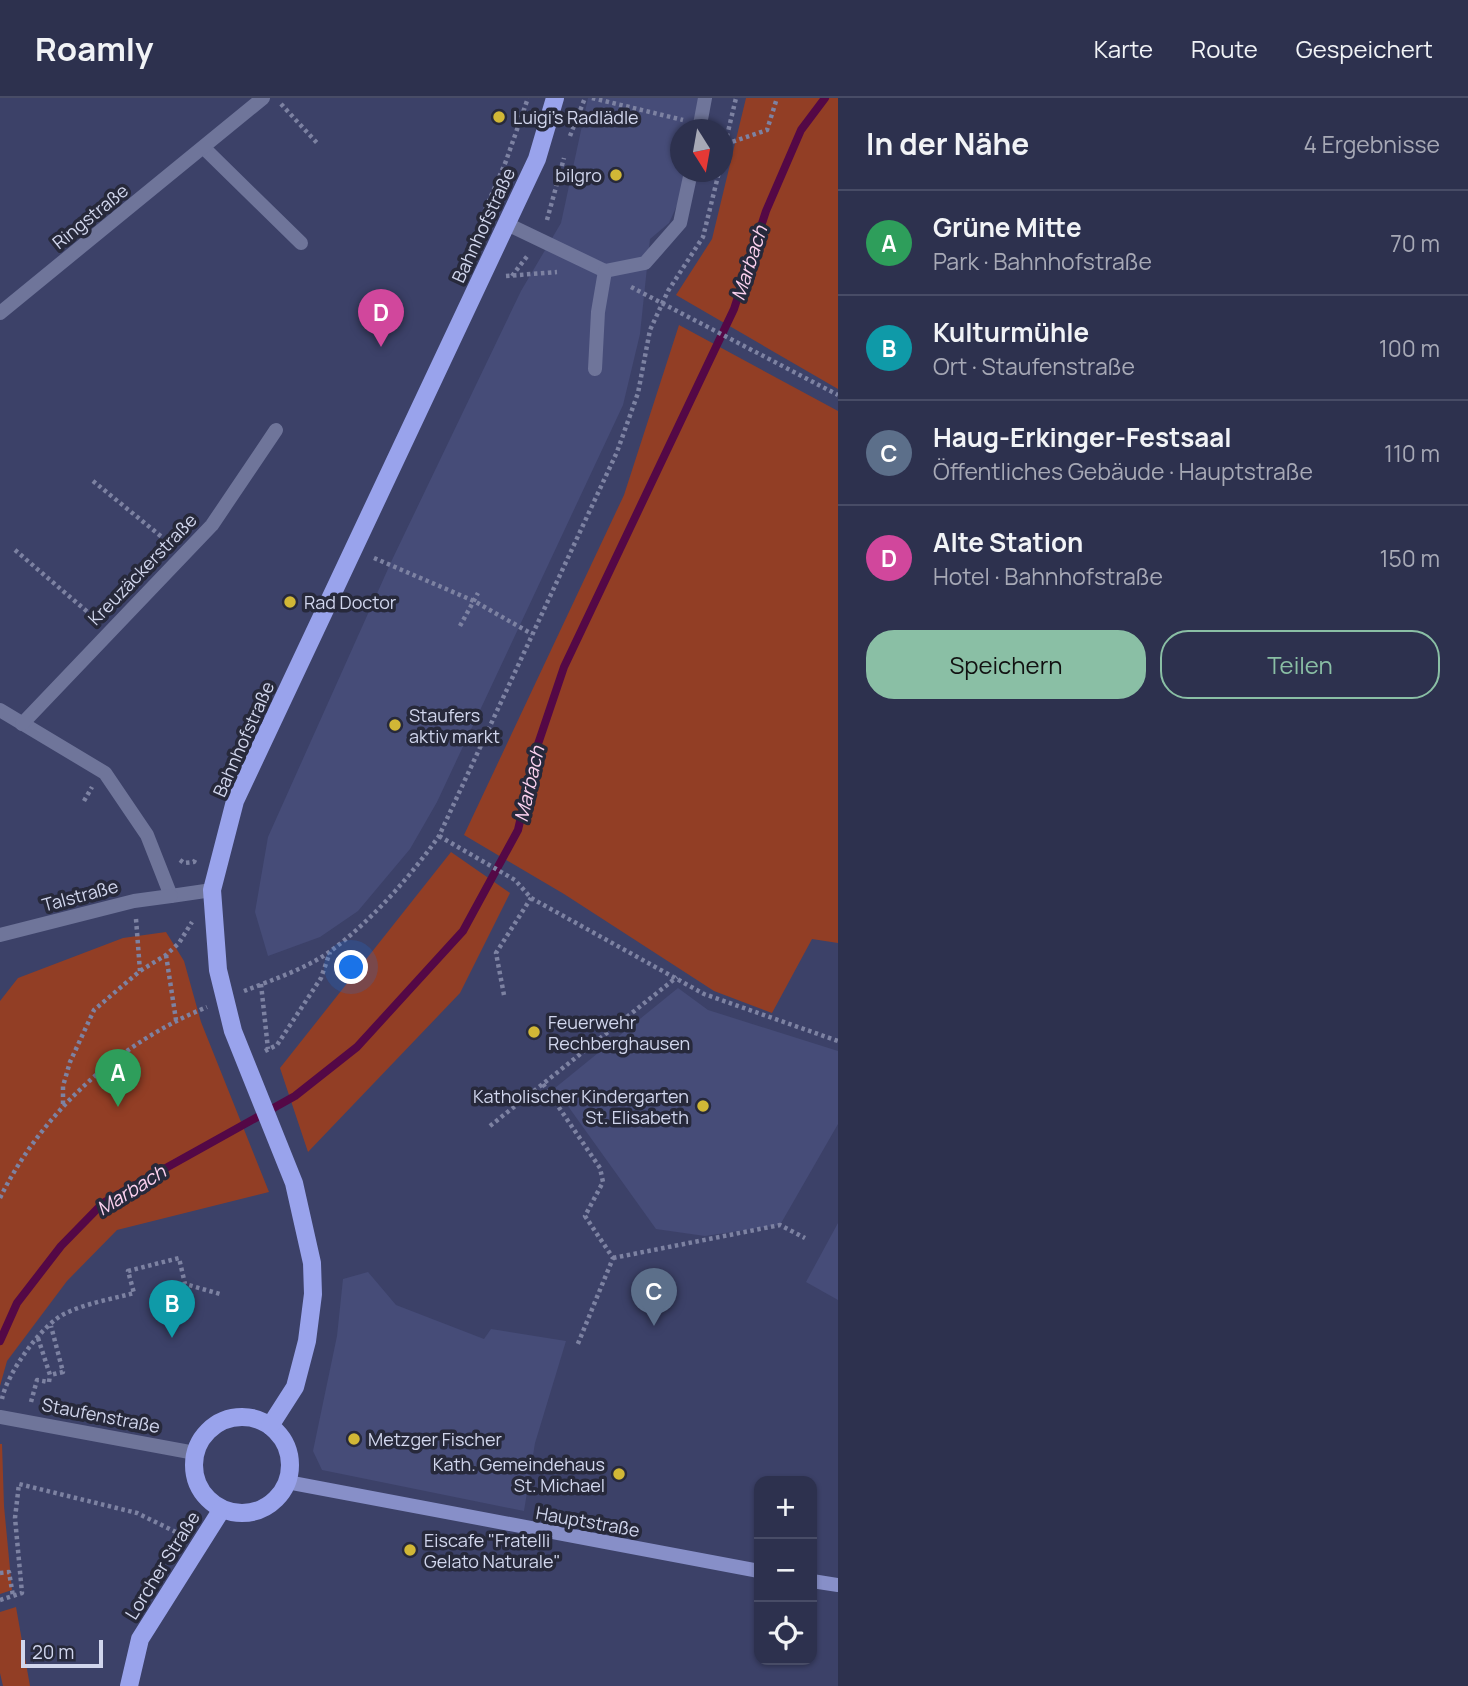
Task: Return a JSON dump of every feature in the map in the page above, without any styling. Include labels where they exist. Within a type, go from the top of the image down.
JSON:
[{"type":"main road","name":"Bahnhofstraße","points":[[270,1426],[295,1387],[307,1341],[313,1294],[310,1248],[285,1158],[233,1031],[218,970],[212,890],[235,801],[537,159],[555,98]]},
{"type":"main road","points":[[226,1419],[257,1419],[270,1426],[281,1437],[288,1451],[290,1466],[287,1482],[276,1498],[260,1509],[241,1513],[222,1509],[208,1499],[198,1486],[194,1469],[195,1453],[201,1438],[212,1427],[226,1419]]},
{"type":"main road","name":"Lorcher Straße","points":[[129,1686],[140,1639],[222,1509]]},
{"type":"street","name":"Ringstraße","points":[[0,313],[263,98]]},
{"type":"street","points":[[701,119],[705,98]]},
{"type":"street","points":[[204,148],[300,243]]},
{"type":"street","points":[[507,224],[605,271],[645,263],[680,223],[689,182]]},
{"type":"street","points":[[595,369],[605,271]]},
{"type":"street","name":"Kreuzäckerstraße","points":[[22,724],[212,525],[276,430]]},
{"type":"street","points":[[0,710],[105,773],[147,835],[171,896]]},
{"type":"street","name":"Talstraße","points":[[0,935],[134,901],[212,890]]},
{"type":"street","name":"Staufenstraße","points":[[0,1417],[195,1453]]},
{"type":"street","name":"Hauptstraße","points":[[287,1482],[754,1570]]},
{"type":"street","points":[[817,1582],[838,1585]]},
{"type":"path","points":[[275,98],[318,144]]},
{"type":"path","points":[[568,140],[585,98]]},
{"type":"path","points":[[592,98],[670,119]]},
{"type":"path","points":[[731,119],[736,98]]},
{"type":"path","points":[[733,142],[767,130],[777,98]]},
{"type":"path","points":[[511,277],[539,240],[565,152]]},
{"type":"path","points":[[239,993],[330,951],[369,917],[421,861],[439,836],[617,452],[638,393],[650,330],[660,304],[703,237],[717,182]]},
{"type":"path","points":[[660,304],[741,342],[838,395]]},
{"type":"path","points":[[93,481],[183,554]]},
{"type":"path","points":[[354,549],[474,601],[532,634]]},
{"type":"path","points":[[15,550],[110,631]]},
{"type":"path","points":[[460,626],[478,593]]},
{"type":"path","points":[[439,836],[458,844],[515,880],[531,898],[704,993],[838,1041]]},
{"type":"path","points":[[174,856],[184,863],[194,862],[197,855]]},
{"type":"path","points":[[63,1105],[63,1086],[70,1062],[94,1010],[140,971],[166,955],[179,943],[212,890]]},
{"type":"path","points":[[504,995],[496,953],[531,898]]},
{"type":"path","points":[[134,901],[140,971]]},
{"type":"path","points":[[244,1060],[277,1045],[321,978],[330,951]]},
{"type":"path","points":[[166,955],[176,1020]]},
{"type":"path","points":[[490,1126],[677,977]]},
{"type":"path","points":[[261,984],[268,1049]]},
{"type":"path","points":[[0,1198],[9,1180],[63,1105],[116,1057],[176,1020],[217,1002]]},
{"type":"path","points":[[543,1084],[600,1168],[603,1182],[586,1216],[613,1258]]},
{"type":"path","points":[[0,1188],[9,1180]]},
{"type":"path","points":[[613,1258],[780,1225],[805,1238]]},
{"type":"path","points":[[0,1406],[10,1377],[38,1338],[64,1313],[134,1293],[128,1271],[179,1258],[185,1284],[220,1294]]},
{"type":"path","points":[[577,1346],[613,1258]]},
{"type":"path","points":[[50,1375],[63,1372],[51,1326]]},
{"type":"path","points":[[37,1380],[49,1382],[50,1375],[38,1338]]},
{"type":"path","points":[[0,1600],[22,1593],[15,1517],[19,1484],[137,1513],[201,1544]]},
{"type":"path","points":[[0,1573],[9,1572],[13,1596]]},
{"type":"shaded area","points":[[588,98],[699,98],[695,119],[670,119],[670,182],[683,182],[679,201],[669,223],[650,239],[640,334],[623,405],[437,802],[410,849],[358,911],[320,937],[268,956],[255,912],[268,837],[392,560],[521,291],[561,223]]},
{"type":"shaded area","points":[[746,98],[838,98],[838,389],[676,295],[712,239],[726,182],[733,182],[733,152]]},
{"type":"shaded area","points":[[679,325],[838,411],[838,943],[812,939],[772,1013],[714,991],[564,894],[464,835],[624,495]]},
{"type":"shaded area","points":[[451,852],[510,893],[460,993],[308,1152],[280,1068]]},
{"type":"shaded area","points":[[166,932],[184,961],[201,1022],[269,1192],[117,1230],[67,1281],[7,1361],[0,1386],[0,1001],[18,978],[123,938]]},
{"type":"shaded area","name":"Katholischer Kindergarten St. Elisabeth","points":[[678,988],[708,1010],[838,1051],[838,1124],[780,1225],[705,1236],[656,1229],[555,1088]]},
{"type":"shaded area","points":[[838,1223],[838,1300],[806,1282]]},
{"type":"shaded area","points":[[368,1272],[396,1305],[484,1339],[491,1329],[566,1341],[535,1443],[524,1511],[322,1470],[313,1451],[337,1336],[343,1279]]},
{"type":"shaded area","points":[[0,1444],[12,1590],[0,1594]]},
{"type":"shaded area","points":[[16,1607],[30,1686],[3,1686],[0,1673],[0,1612]]},
{"type":"waterway","name":"Marbach","points":[[0,1341],[17,1303],[61,1246],[103,1203],[295,1096],[357,1047],[463,931],[518,830],[537,747],[564,667],[734,309],[766,211],[801,130],[825,98]]},
{"type":"place","name":"Luigi's Radlädle","points":[[499,117]]},
{"type":"place","name":"bilgro","points":[[616,175]]},
{"type":"place","name":"Alte Station","points":[[381,347]]},
{"type":"place","name":"Rad Doctor","points":[[290,602]]},
{"type":"place","name":"Staufers aktiv markt","points":[[395,725]]},
{"type":"place","name":"Feuerwehr Rechberghausen","points":[[534,1032]]},
{"type":"place","name":"Katholischer Kindergarten St. Elisabeth","points":[[703,1106]]},
{"type":"place","name":"Grüne Mitte","points":[[118,1107]]},
{"type":"place","name":"Haug-Erkinger-Festsaal","points":[[654,1326]]},
{"type":"place","name":"Kulturmühle","points":[[172,1338]]},
{"type":"place","name":"Metzger Fischer","points":[[354,1439]]},
{"type":"place","name":"Kath. Gemeindehaus St. Michael","points":[[619,1474]]},
{"type":"place","name":"Eiscafe \"Fratelli Gelato Naturale\"","points":[[410,1550]]}]
